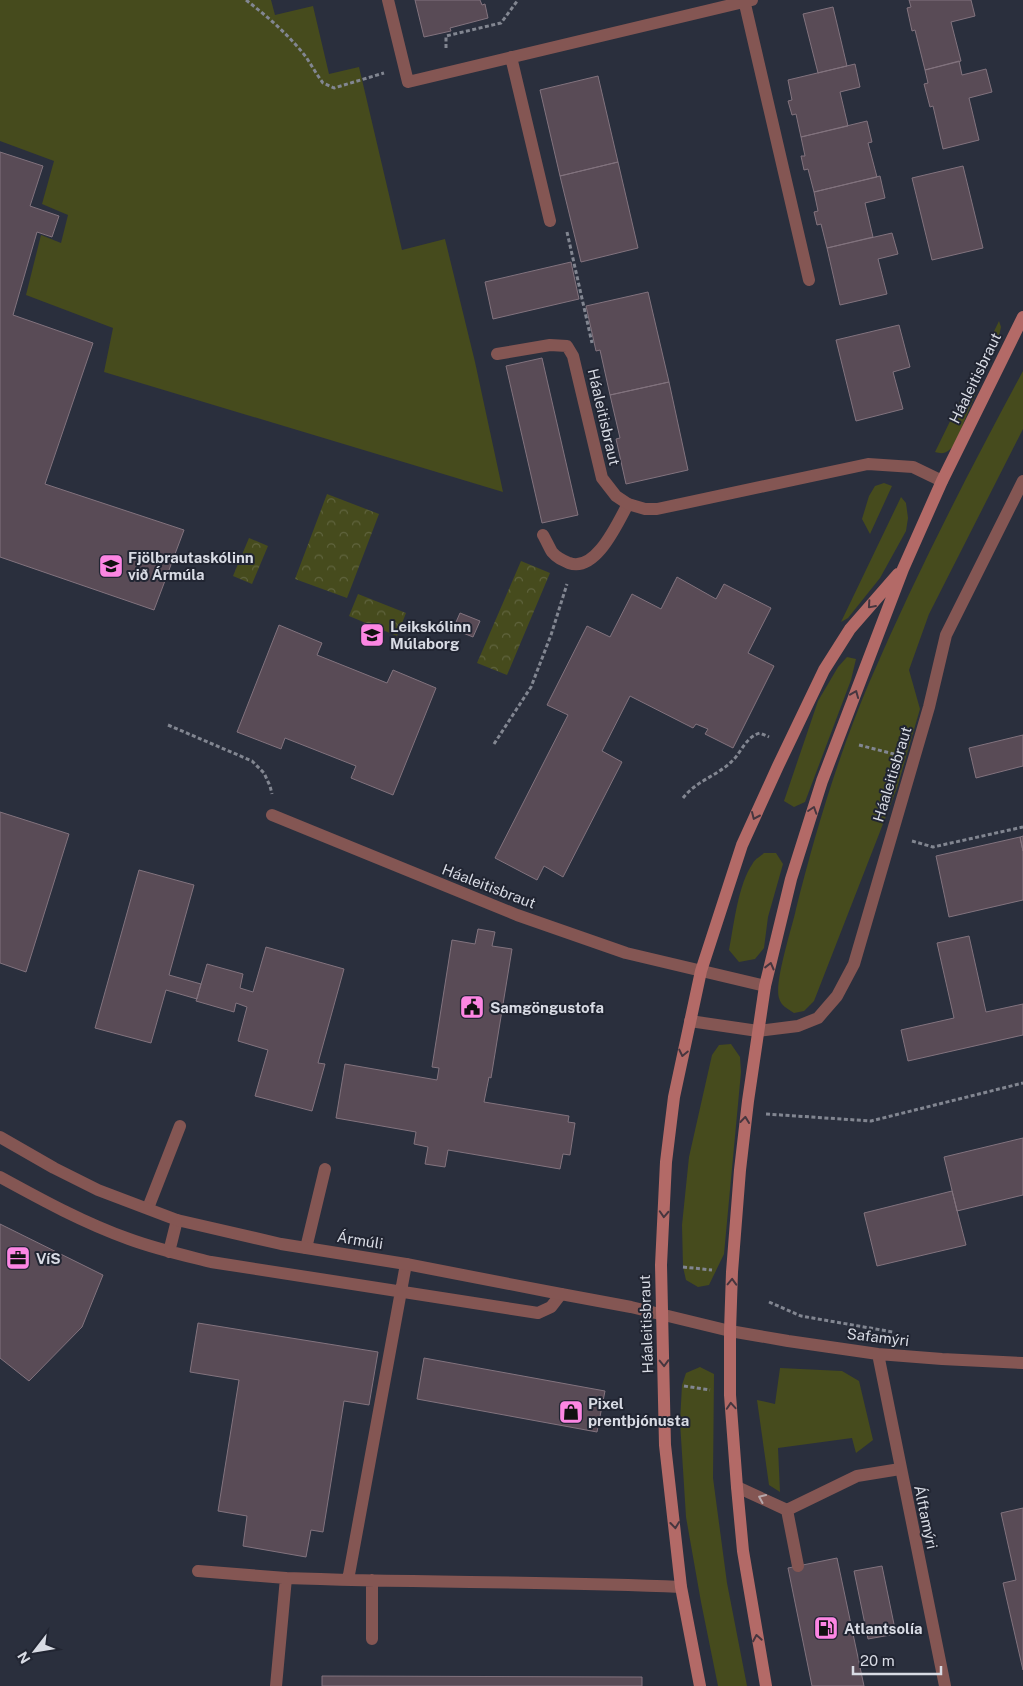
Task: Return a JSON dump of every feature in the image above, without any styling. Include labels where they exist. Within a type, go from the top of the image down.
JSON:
[{"type":"street","points":[[388,0],[408,82],[747,1],[809,280]]},
{"type":"street","points":[[511,57],[550,221]]},
{"type":"street","name":"Háaleitisbraut","points":[[766,1686],[743,1551],[730,1394],[732,1272],[740,1170],[765,986],[791,879],[822,782],[903,569],[942,481],[1023,317]]},
{"type":"street","name":"Háaleitisbraut","points":[[497,354],[550,344],[567,346],[573,356],[602,478],[616,496],[628,504],[645,509],[657,509],[868,464],[913,467],[942,481]]},
{"type":"street","name":"Háaleitisbraut","points":[[690,1021],[758,1031],[798,1026],[818,1018],[837,996],[854,964],[929,707],[946,635],[1023,481]]},
{"type":"street","points":[[543,535],[552,552],[560,559],[572,564],[591,559],[600,551],[611,535],[628,504]]},
{"type":"street","name":"Háaleitisbraut","points":[[700,1686],[681,1587],[665,1445],[661,1265],[666,1162],[674,1098],[701,971],[742,845],[824,670],[850,629],[903,569]]},
{"type":"street","name":"Háaleitisbraut","points":[[272,815],[517,915],[626,953],[765,986]]},
{"type":"street","points":[[148,1208],[180,1126]]},
{"type":"street","name":"Ármúli","points":[[0,1137],[54,1168],[98,1190],[177,1220],[306,1248],[406,1264],[561,1294],[730,1331]]},
{"type":"street","points":[[306,1248],[325,1169]]},
{"type":"street","points":[[0,1177],[55,1206],[128,1239],[169,1252],[211,1262],[538,1312],[551,1307],[561,1294]]},
{"type":"street","points":[[169,1252],[177,1220]]},
{"type":"street","points":[[348,1580],[406,1264]]},
{"type":"street","name":"Safamýri","points":[[730,1331],[878,1354],[1023,1363]]},
{"type":"street","name":"Álftamýri","points":[[878,1354],[945,1686]]},
{"type":"street","points":[[787,1510],[857,1476],[900,1469]]},
{"type":"street","points":[[737,1487],[787,1510]]},
{"type":"street","points":[[787,1510],[798,1566]]},
{"type":"street","points":[[198,1571],[286,1578],[681,1587]]},
{"type":"street","points":[[276,1686],[286,1578]]},
{"type":"street","points":[[372,1580],[372,1639]]},
{"type":"path","points":[[246,0],[266,15],[288,36],[323,84],[327,86],[334,88],[404,67]]},
{"type":"path","points":[[446,48],[446,36],[501,23],[518,0]]},
{"type":"path","points":[[574,265],[583,305]]},
{"type":"path","points":[[494,744],[531,687],[551,635],[572,564]]},
{"type":"path","points":[[168,725],[252,761],[264,773],[270,786],[272,815]]},
{"type":"path","points":[[683,798],[691,789],[731,763],[753,736],[760,733],[776,740]]},
{"type":"path","points":[[858,745],[913,760]]},
{"type":"path","points":[[906,839],[933,847],[1023,827]]},
{"type":"path","points":[[763,1114],[871,1122],[1023,1083]]},
{"type":"path","points":[[682,1267],[716,1270]]},
{"type":"path","points":[[769,1302],[801,1316],[897,1332]]},
{"type":"path","points":[[682,1385],[713,1390]]},
{"type":"green space","points":[[0,0],[271,0],[275,15],[313,6],[329,74],[359,67],[402,250],[445,239],[475,362],[503,492],[104,372],[113,328],[26,295],[41,235],[61,243],[68,215],[42,204],[54,161],[0,141]]},
{"type":"green space","points":[[999,321],[1001,327],[999,336],[955,444],[946,452],[935,452]]},
{"type":"green space","points":[[1023,371],[1023,429],[929,614],[909,670],[920,709],[897,788],[814,1001],[804,1011],[794,1013],[783,1005],[779,998],[778,990],[781,968],[819,823],[847,738],[869,683],[923,564]]},
{"type":"green space","points":[[884,483],[892,486],[870,534],[862,519],[869,496],[875,486]]},
{"type":"green space","points":[[327,494],[379,514],[347,598],[295,579]]},
{"type":"green space","points":[[901,497],[906,503],[908,518],[906,531],[880,578],[848,618],[841,622]]},
{"type":"green space","points":[[249,538],[268,546],[252,584],[233,576]]},
{"type":"green space","points":[[521,561],[550,573],[507,675],[477,663]]},
{"type":"green space","points":[[358,594],[406,613],[397,636],[349,616]]},
{"type":"green space","points":[[847,657],[856,659],[851,680],[805,802],[794,807],[784,801],[818,701],[838,667]]},
{"type":"green space","points":[[764,853],[776,853],[783,864],[768,917],[764,948],[755,959],[739,962],[729,950],[737,905],[748,872],[754,862]]},
{"type":"green space","points":[[731,1044],[740,1057],[741,1072],[724,1254],[709,1285],[698,1287],[686,1280],[683,1267],[682,1225],[689,1157],[712,1055],[719,1045]]},
{"type":"green space","points":[[700,1367],[714,1374],[713,1478],[727,1583],[747,1686],[718,1686],[686,1517],[680,1422],[682,1385],[686,1373]]},
{"type":"green space","points":[[780,1368],[842,1371],[859,1381],[873,1440],[856,1453],[852,1438],[778,1448],[780,1492],[769,1485],[757,1400],[775,1404]]},
{"type":"building","points":[[415,0],[480,0],[482,5],[485,4],[488,18],[450,28],[451,31],[424,37]]},
{"type":"building","points":[[909,0],[971,0],[975,16],[951,22],[961,61],[925,70],[915,30],[912,31],[907,8],[911,7]]},
{"type":"building","points":[[833,7],[847,66],[818,73],[803,14]]},
{"type":"building","points":[[959,61],[962,75],[986,69],[992,92],[969,98],[979,140],[943,149],[933,106],[930,107],[924,84],[928,83],[925,70]]},
{"type":"building","points":[[855,64],[860,87],[840,92],[848,126],[801,137],[796,114],[792,115],[788,101],[792,100],[788,80]]},
{"type":"building","points":[[598,76],[618,162],[560,176],[540,90]]},
{"type":"building","points":[[867,121],[872,142],[868,143],[877,177],[814,192],[808,169],[804,170],[801,156],[805,156],[801,137]]},
{"type":"building","name":"Fjölbrautaskólinn við Ármúla","points":[[0,152],[43,166],[30,206],[59,216],[52,237],[37,232],[13,315],[93,343],[45,484],[184,530],[154,610],[0,557]]},
{"type":"building","points":[[618,162],[638,248],[581,262],[560,176]]},
{"type":"building","points":[[963,166],[983,248],[932,260],[912,178]]},
{"type":"building","points":[[880,176],[885,198],[865,203],[873,237],[827,248],[821,224],[817,225],[814,212],[818,211],[814,192]]},
{"type":"building","points":[[892,233],[898,254],[878,259],[887,294],[840,305],[827,248]]},
{"type":"building","points":[[571,262],[579,299],[493,319],[485,282]]},
{"type":"building","points":[[648,292],[669,382],[610,395],[600,350],[596,351],[586,306]]},
{"type":"building","points":[[899,325],[910,367],[893,372],[903,409],[856,421],[836,340]]},
{"type":"building","points":[[542,358],[578,515],[542,523],[506,366]]},
{"type":"building","points":[[669,382],[688,470],[626,484],[616,439],[620,438],[610,395]]},
{"type":"building","points":[[677,577],[716,599],[724,584],[771,608],[748,653],[774,666],[733,748],[705,734],[708,729],[696,724],[693,728],[630,696],[602,751],[622,762],[563,877],[544,866],[537,880],[495,858],[568,715],[547,705],[587,626],[610,637],[632,594],[661,609]]},
{"type":"building","points":[[460,613],[480,621],[473,637],[453,629]]},
{"type":"building","points":[[279,625],[322,643],[317,655],[387,683],[393,670],[436,688],[393,795],[351,778],[356,766],[285,738],[281,749],[237,732]]},
{"type":"building","points":[[1023,735],[1023,766],[976,778],[969,748]]},
{"type":"building","points":[[0,812],[69,834],[26,972],[0,963]]},
{"type":"building","points":[[1023,836],[1023,851],[1020,837]]},
{"type":"building","points":[[1020,837],[1023,851],[1023,900],[949,917],[936,856]]},
{"type":"building","points":[[139,870],[194,885],[169,975],[201,984],[197,999],[166,990],[151,1043],[95,1028]]},
{"type":"building","name":"Samgöngustofa","points":[[478,929],[495,932],[492,946],[512,949],[491,1078],[489,1077],[484,1102],[569,1116],[568,1122],[575,1123],[570,1155],[563,1154],[560,1169],[448,1150],[445,1167],[425,1164],[428,1147],[414,1144],[416,1132],[336,1118],[345,1064],[437,1080],[439,1068],[432,1067],[452,940],[475,944]]},
{"type":"building","points":[[969,936],[986,1012],[1023,1004],[1023,1035],[908,1061],[901,1030],[954,1018],[937,943]]},
{"type":"building","points":[[266,947],[344,969],[318,1063],[325,1064],[312,1111],[255,1096],[268,1050],[238,1041],[247,1007],[236,1003],[234,1012],[196,1001],[207,964],[243,974],[240,988],[253,992]]},
{"type":"building","points":[[1023,1138],[1023,1195],[957,1211],[944,1157]]},
{"type":"building","points":[[952,1191],[966,1245],[877,1266],[864,1213]]},
{"type":"building","points":[[0,1224],[103,1275],[82,1327],[29,1381],[0,1358]]},
{"type":"building","points":[[198,1323],[378,1352],[369,1405],[344,1401],[323,1532],[311,1530],[306,1557],[243,1546],[247,1516],[218,1511],[239,1380],[190,1372]]},
{"type":"building","points":[[424,1358],[605,1391],[597,1432],[417,1399]]},
{"type":"building","points":[[1023,1508],[1023,1670],[1003,1583],[1016,1580],[1001,1513]]},
{"type":"building","points":[[837,1558],[864,1686],[812,1686],[788,1568]]},
{"type":"building","points":[[882,1566],[896,1634],[868,1639],[854,1571]]},
{"type":"building","points":[[322,1676],[642,1677],[642,1686],[322,1686]]},
{"type":"place","name":"Fjölbrautaskólinn við Ármúla","points":[[111,566]]},
{"type":"place","name":"Leikskólinn Múlaborg","points":[[372,635]]},
{"type":"place","name":"Samgöngustofa","points":[[472,1007]]},
{"type":"place","name":"VíS","points":[[18,1258]]},
{"type":"place","name":"Pixel prentþjónusta","points":[[571,1412]]},
{"type":"place","name":"Atlantsolía","points":[[826,1628]]}]
